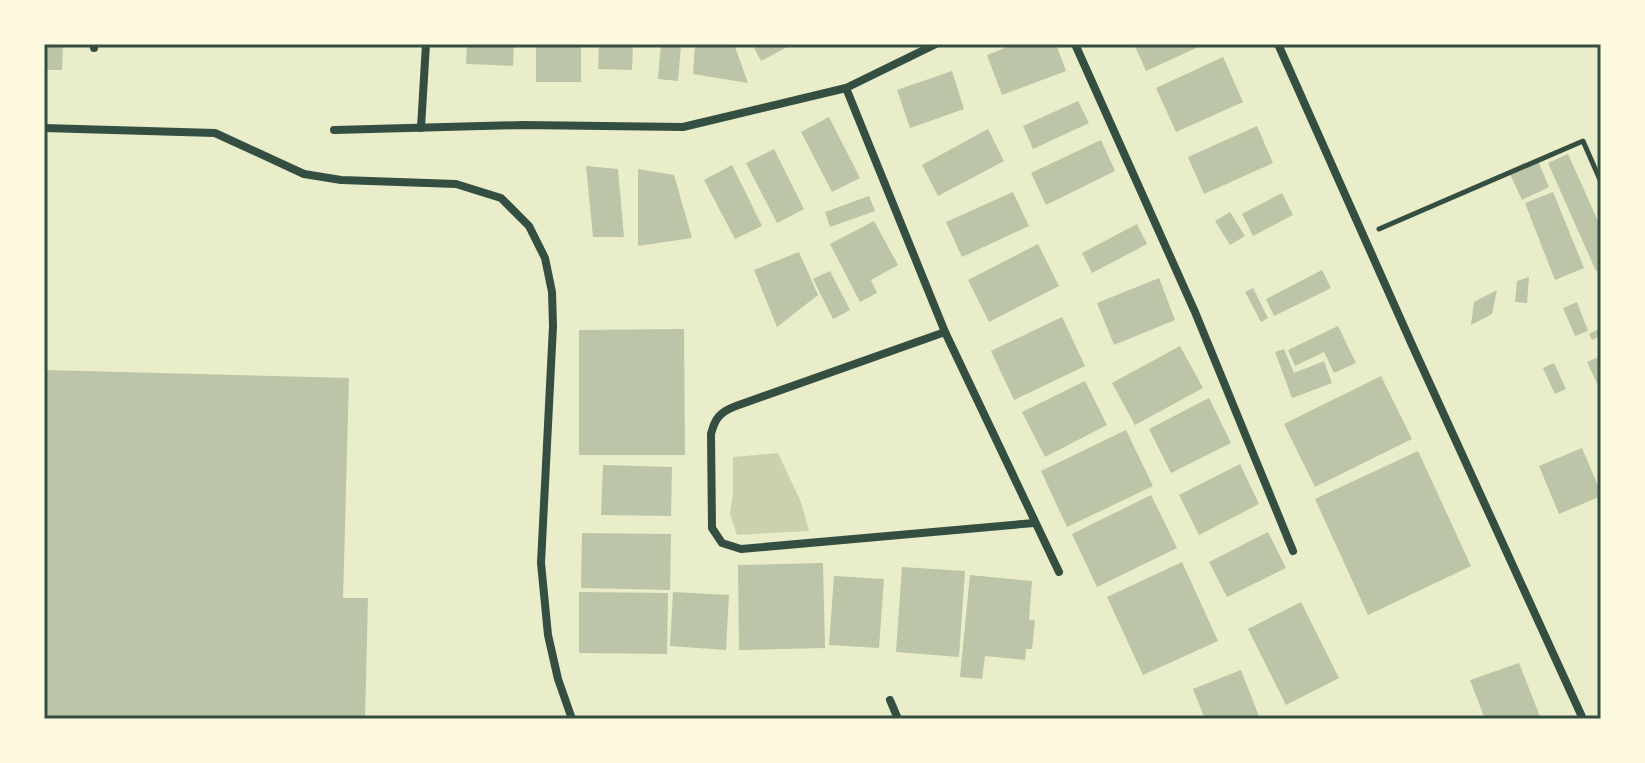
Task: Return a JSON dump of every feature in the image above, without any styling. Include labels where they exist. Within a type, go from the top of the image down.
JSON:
[{"type":"street","points":[[421,128],[426,44]]},
{"type":"street","points":[[334,130],[523,125],[683,127],[846,88],[936,44]]},
{"type":"street","points":[[1075,44],[1195,312],[1293,551]]},
{"type":"street","points":[[1278,44],[1583,719]]},
{"type":"street","points":[[846,88],[945,332],[1059,572]]},
{"type":"street","points":[[44,128],[215,133],[304,174],[341,180],[456,184],[501,198],[529,226],[545,258],[552,292],[541,563],[548,635],[558,679],[572,719]]},
{"type":"street","points":[[945,332],[719,414],[711,434],[712,528],[722,543],[741,549],[1034,523]]},
{"type":"street","points":[[890,700],[898,719]]},
{"type":"path","points":[[1364,236],[1583,141],[1601,182]]},
{"type":"green space","points":[[778,453],[801,502],[809,531],[737,535],[730,514],[733,457]]},
{"type":"building","points":[[44,44],[63,44],[62,70],[44,70]]},
{"type":"building","points":[[467,44],[514,44],[513,66],[466,64]]},
{"type":"building","points":[[536,44],[581,44],[581,82],[536,82]]},
{"type":"building","points":[[599,44],[633,44],[632,70],[598,69]]},
{"type":"building","points":[[661,44],[681,44],[678,81],[658,79]]},
{"type":"building","points":[[695,44],[734,44],[748,83],[693,74]]},
{"type":"building","points":[[752,44],[793,44],[761,61]]},
{"type":"building","points":[[1015,44],[1056,44],[1066,71],[1002,95],[987,55]]},
{"type":"building","points":[[1134,44],[1205,44],[1146,71]]},
{"type":"building","points":[[1223,57],[1243,102],[1176,132],[1156,88]]},
{"type":"building","points":[[952,71],[964,109],[910,128],[897,90]]},
{"type":"building","points":[[1078,101],[1089,123],[1033,149],[1023,126]]},
{"type":"building","points":[[829,117],[860,178],[832,192],[801,132]]},
{"type":"building","points":[[1257,126],[1273,163],[1204,194],[1188,157]]},
{"type":"building","points":[[988,129],[1004,161],[938,196],[922,165]]},
{"type":"building","points":[[1101,140],[1115,171],[1046,205],[1031,173]]},
{"type":"building","points":[[774,149],[804,209],[777,223],[746,163]]},
{"type":"building","points":[[1568,154],[1601,228],[1601,269],[1596,271],[1548,163]]},
{"type":"building","points":[[1538,161],[1549,187],[1522,200],[1510,174]]},
{"type":"building","points":[[732,165],[762,226],[735,239],[704,180]]},
{"type":"building","points":[[586,166],[618,169],[624,237],[593,237]]},
{"type":"building","points":[[638,169],[674,175],[692,238],[638,246]]},
{"type":"building","points":[[1013,192],[1029,226],[962,257],[946,222]]},
{"type":"building","points":[[1553,192],[1584,268],[1555,280],[1525,203]]},
{"type":"building","points":[[1282,193],[1293,215],[1253,236],[1242,214]]},
{"type":"building","points":[[869,196],[875,211],[830,227],[825,212]]},
{"type":"building","points":[[1230,212],[1245,236],[1230,245],[1215,221]]},
{"type":"building","points":[[874,221],[898,265],[871,280],[877,293],[860,302],[830,244]]},
{"type":"building","points":[[1137,224],[1147,244],[1092,273],[1082,253]]},
{"type":"building","points":[[1038,244],[1059,286],[989,322],[968,280]]},
{"type":"building","points":[[799,252],[818,295],[777,327],[754,270]]},
{"type":"building","points":[[1322,270],[1331,288],[1274,316],[1266,299]]},
{"type":"building","points":[[830,271],[850,310],[833,319],[813,279]]},
{"type":"building","points":[[1529,277],[1527,303],[1515,302],[1517,281]]},
{"type":"building","points":[[1159,278],[1175,320],[1114,345],[1097,303]]},
{"type":"building","points":[[1253,288],[1268,318],[1261,322],[1245,292]]},
{"type":"building","points":[[1497,290],[1492,314],[1471,325],[1474,302]]},
{"type":"building","points":[[1577,302],[1588,331],[1575,336],[1563,308]]},
{"type":"building","points":[[1062,317],[1085,366],[1014,400],[991,351]]},
{"type":"building","points":[[1338,326],[1356,363],[1334,373],[1324,352],[1295,366],[1288,350]]},
{"type":"building","points":[[1601,328],[1601,335],[1592,340],[1589,334]]},
{"type":"building","points":[[684,329],[685,455],[579,455],[579,330]]},
{"type":"building","points":[[1180,346],[1203,388],[1135,425],[1112,383]]},
{"type":"building","points":[[1284,349],[1294,373],[1324,361],[1332,383],[1292,398],[1275,352]]},
{"type":"building","points":[[1601,356],[1601,392],[1587,362]]},
{"type":"building","points":[[1554,363],[1566,389],[1555,394],[1543,368]]},
{"type":"building","points":[[44,370],[349,378],[343,598],[368,598],[365,719],[44,719]]},
{"type":"building","points":[[1381,376],[1412,439],[1315,487],[1284,424]]},
{"type":"building","points":[[1085,381],[1107,425],[1045,457],[1022,412]]},
{"type":"building","points":[[1209,398],[1231,443],[1171,473],[1149,429]]},
{"type":"building","points":[[1126,430],[1153,486],[1067,527],[1041,471]]},
{"type":"building","points":[[1582,448],[1601,496],[1559,514],[1539,466]]},
{"type":"building","points":[[1418,451],[1471,566],[1368,615],[1315,499]]},
{"type":"building","points":[[1240,464],[1259,504],[1199,535],[1179,495]]},
{"type":"building","points":[[603,465],[672,467],[671,516],[601,515]]},
{"type":"building","points":[[1151,495],[1177,548],[1097,587],[1072,534]]},
{"type":"building","points":[[1268,532],[1286,568],[1227,597],[1209,562]]},
{"type":"building","points":[[582,533],[671,534],[670,590],[581,588]]},
{"type":"building","points":[[1182,562],[1218,641],[1143,675],[1107,597]]},
{"type":"building","points":[[823,563],[825,648],[739,650],[738,565]]},
{"type":"building","points":[[902,567],[965,571],[959,657],[896,652]]},
{"type":"building","points":[[970,575],[1032,581],[1029,620],[1035,620],[1032,649],[1026,649],[1025,660],[985,656],[982,679],[960,677]]},
{"type":"building","points":[[834,576],[884,579],[879,648],[829,645]]},
{"type":"building","points":[[579,592],[668,593],[667,654],[579,653]]},
{"type":"building","points":[[673,592],[729,595],[726,650],[670,646]]},
{"type":"building","points":[[1301,602],[1339,678],[1286,705],[1248,629]]},
{"type":"building","points":[[1519,663],[1541,719],[1485,719],[1470,680]]},
{"type":"building","points":[[1241,670],[1260,719],[1205,719],[1193,689]]}]
